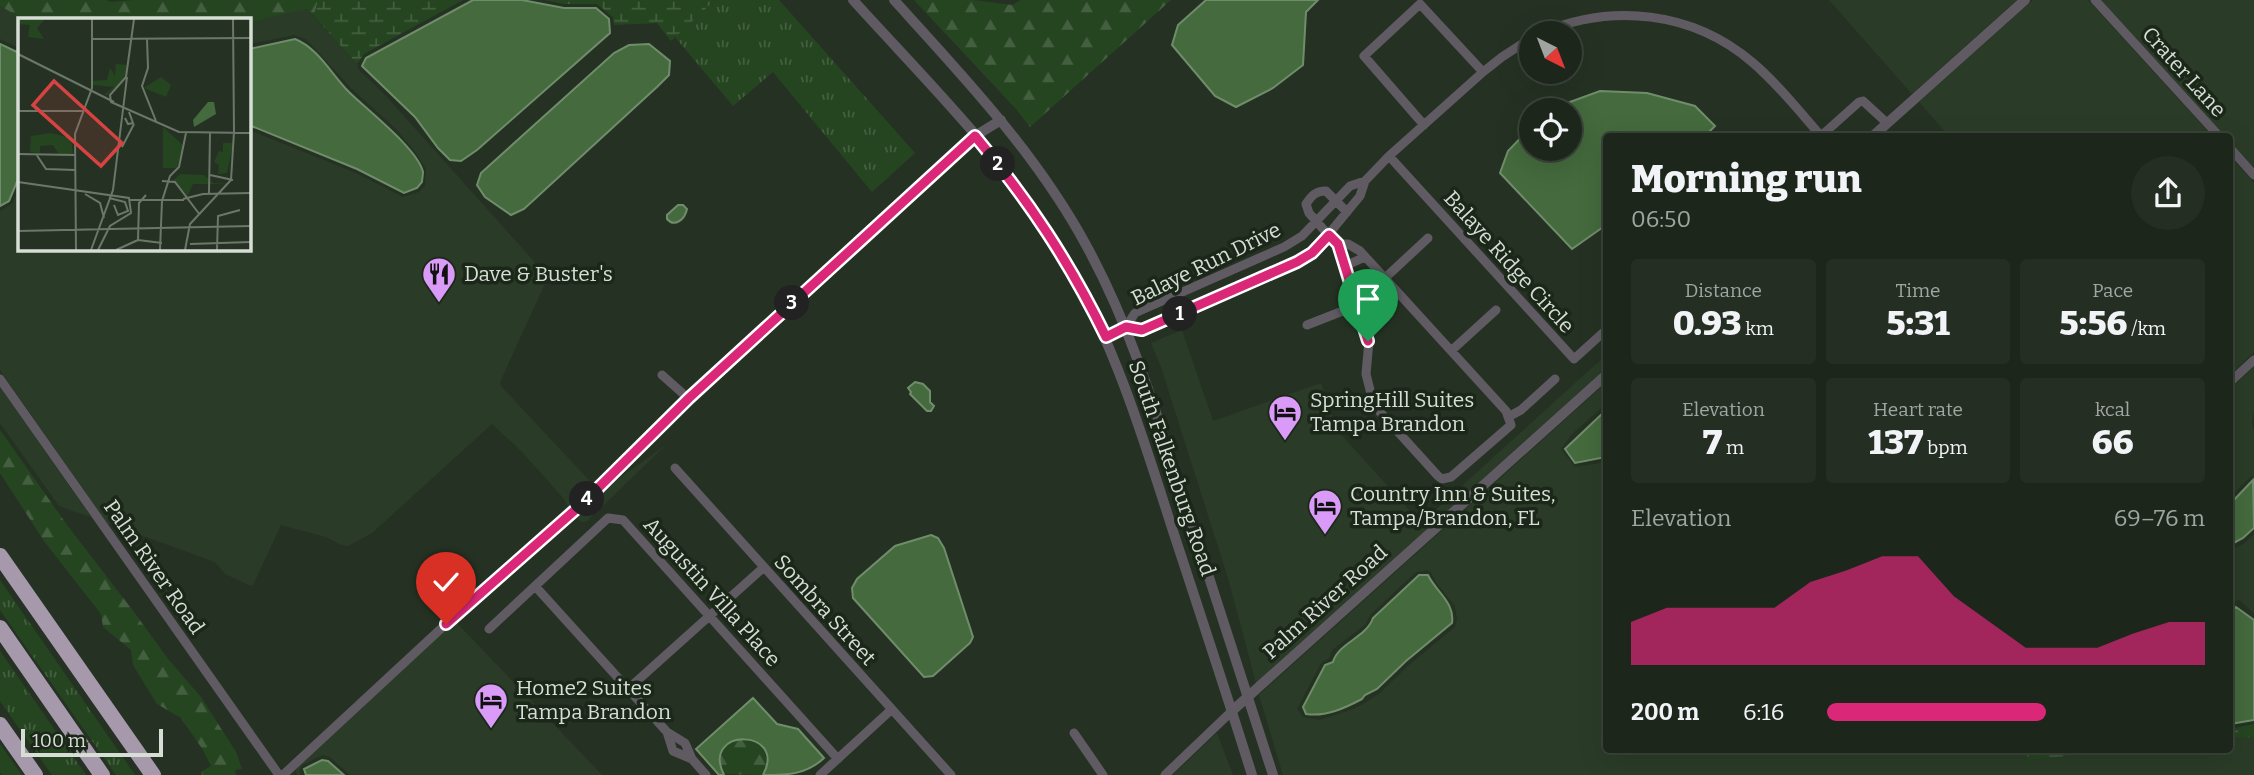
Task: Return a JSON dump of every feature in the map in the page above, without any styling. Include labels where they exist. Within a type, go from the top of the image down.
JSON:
[{"type":"highway","points":[[0,556],[153,775]]},
{"type":"highway","points":[[0,628],[102,775]]},
{"type":"highway","points":[[0,725],[34,775]]},
{"type":"street","name":"South Falkenburg Road","points":[[853,0],[1004,170],[1066,261],[1106,337],[1141,431],[1252,775]]},
{"type":"street","name":"South Falkenburg Road","points":[[894,0],[1003,123],[1060,201],[1085,243],[1126,327],[1149,390],[1273,775]]},
{"type":"street","points":[[1876,133],[2025,0]]},
{"type":"street","name":"Crater Lane","points":[[2095,0],[2216,133]]},
{"type":"street","points":[[1424,125],[1364,56],[1420,4],[1483,72]]},
{"type":"street","points":[[1576,21],[1623,15],[1668,19],[1693,27],[1732,46],[1753,62],[1818,133]]},
{"type":"street","name":"Balaye Run Drive","points":[[1365,181],[1350,186],[1317,223],[1284,247],[1135,313],[1126,327],[1142,330],[1312,253],[1360,196],[1365,181],[1389,156],[1483,72],[1519,46]]},
{"type":"street","points":[[1824,133],[1863,101],[1887,123]]},
{"type":"street","points":[[281,775],[371,691],[583,503],[689,398],[975,136],[1003,123]]},
{"type":"street","name":"Crater Lane","points":[[2233,152],[2254,176]]},
{"type":"street","name":"Balaye Ridge Circle","points":[[1389,156],[1574,359],[1603,333]]},
{"type":"street","points":[[1338,244],[1348,244],[1365,257],[1506,411],[1511,425],[1455,475],[1446,479],[1438,477],[1375,403],[1366,374],[1368,341],[1338,244],[1309,214],[1306,204],[1318,191],[1326,191],[1347,212]]},
{"type":"street","points":[[1385,278],[1428,238]]},
{"type":"street","points":[[1345,266],[1365,257]]},
{"type":"street","points":[[1307,325],[1357,305]]},
{"type":"street","points":[[1451,351],[1496,310]]},
{"type":"street","points":[[1106,337],[1126,327]]},
{"type":"street","points":[[2233,379],[2254,360]]},
{"type":"street","points":[[662,375],[689,398]]},
{"type":"street","name":"Palm River Road","points":[[1165,775],[1232,711],[1603,378]]},
{"type":"street","name":"Palm River Road","points":[[0,379],[281,775]]},
{"type":"street","points":[[1508,417],[1521,410],[1555,379]]},
{"type":"street","name":"Sombra Street","points":[[675,468],[951,775]]},
{"type":"street","name":"Augustin Villa Place","points":[[489,629],[608,518],[623,520],[838,759]]},
{"type":"street","points":[[628,689],[764,567]]},
{"type":"street","points":[[535,586],[667,732],[685,743],[692,759],[706,775]]},
{"type":"street","points":[[820,775],[891,710]]},
{"type":"street","points":[[1074,733],[1103,775]]},
{"type":"shaded area","points":[[473,0],[522,0],[564,8],[596,8],[609,19],[610,33],[477,150],[461,161],[450,160],[415,117],[362,66],[366,58]]},
{"type":"shaded area","points":[[1206,0],[1318,0],[1306,12],[1303,65],[1273,88],[1236,107],[1215,96],[1172,45],[1178,25]]},
{"type":"shaded area","points":[[1829,0],[2017,0],[1912,94]]},
{"type":"shaded area","points":[[2033,0],[2088,0],[2209,133],[1946,133],[1919,102]]},
{"type":"shaded area","points":[[2101,0],[2254,0],[2254,168],[2233,144],[2233,133],[2222,133]]},
{"type":"shaded area","points":[[0,6],[21,18],[18,18],[18,48],[0,39]]},
{"type":"shaded area","points":[[307,9],[357,64],[358,69],[385,95],[548,277],[500,382],[600,492],[666,445],[587,521],[582,522],[574,517],[564,499],[542,474],[492,424],[372,533],[348,546],[281,525],[253,585],[249,585],[225,574],[215,562],[107,523],[0,370],[0,211],[12,204],[18,191],[18,250],[250,250],[250,130],[356,173],[403,197],[419,192],[425,186],[426,169],[416,153],[396,129],[352,89],[306,39],[294,35],[250,44],[250,22]]},
{"type":"shaded area","points":[[295,39],[311,49],[349,92],[412,152],[423,172],[422,182],[417,188],[404,193],[357,169],[250,125],[250,49]]},
{"type":"shaded area","points":[[0,44],[18,53],[18,179],[9,201],[0,206]]},
{"type":"shaded area","points":[[649,44],[670,61],[669,75],[658,86],[524,209],[511,215],[485,197],[477,185],[481,173],[614,53],[629,45]]},
{"type":"shaded area","points":[[1600,91],[1647,93],[1695,106],[1715,126],[1708,133],[1603,133],[1603,227],[1572,249],[1500,173],[1508,151],[1519,140],[1519,161],[1582,161],[1581,98]]},
{"type":"shaded area","points":[[2233,159],[2254,183],[2254,352],[2233,372]]},
{"type":"shaded area","points":[[678,205],[687,209],[686,213],[679,221],[670,222],[667,215]]},
{"type":"shaded area","points":[[1182,330],[1213,421],[1321,383],[1337,430],[1421,523],[1603,358],[1603,371],[1256,683],[1228,578],[1151,343]]},
{"type":"shaded area","points":[[2254,367],[2254,476],[2233,494],[2234,468],[2233,386]]},
{"type":"shaded area","points":[[915,382],[923,384],[930,391],[930,402],[934,406],[931,411],[927,411],[910,394],[908,388]]},
{"type":"shaded area","points":[[1603,386],[1603,407],[1572,434],[1561,449],[1575,467],[1603,462],[1603,753],[2025,753],[2029,760],[2096,753],[2233,753],[2233,739],[2254,737],[2254,775],[1283,775],[1259,695]],"holes":[[[1427,570],[1455,606],[1455,627],[1365,703],[1319,720],[1303,717],[1297,709],[1321,663],[1329,658],[1332,650],[1366,624],[1370,615],[1416,572]]]},
{"type":"shaded area","points":[[0,387],[91,517],[59,506],[0,423]]},
{"type":"shaded area","points":[[1603,413],[1603,458],[1575,463],[1565,449]]},
{"type":"shaded area","points":[[2253,480],[2254,528],[2233,543],[2233,501]]},
{"type":"shaded area","points":[[2254,534],[2254,613],[2239,600],[2233,601],[2233,549]]},
{"type":"shaded area","points":[[931,535],[938,538],[944,548],[973,637],[970,643],[933,676],[924,677],[853,598],[852,588],[857,579],[895,546]]},
{"type":"shaded area","points":[[1419,575],[1428,575],[1444,598],[1451,609],[1452,623],[1362,699],[1328,713],[1306,714],[1303,707],[1325,665],[1333,662],[1340,650],[1364,631],[1373,618]]},
{"type":"shaded area","points":[[2236,607],[2254,620],[2254,720],[2233,724],[2233,609]]},
{"type":"shaded area","points":[[455,621],[602,775],[350,775],[330,757],[323,755],[302,765],[299,771],[301,775],[297,775],[298,765]]},
{"type":"shaded area","points":[[753,698],[777,724],[798,729],[824,758],[803,771],[763,775],[768,760],[764,748],[744,739],[723,748],[720,759],[724,775],[719,775],[696,749]]},
{"type":"shaded area","points":[[1217,733],[1233,775],[1173,775]]},
{"type":"shaded area","points":[[322,760],[328,761],[344,775],[306,775],[304,769]]},
{"type":"green space","points":[[0,0],[318,0],[314,16],[307,9],[250,22],[250,18],[21,18],[0,6]]},
{"type":"green space","points":[[318,0],[463,0],[364,54],[357,64],[314,16]]},
{"type":"green space","points":[[545,0],[715,0],[671,41],[657,23],[614,25],[613,17],[597,4],[564,4]]},
{"type":"green space","points":[[715,0],[779,0],[915,153],[872,192],[773,72],[733,106],[675,37]]},
{"type":"green space","points":[[914,0],[973,0],[1012,5],[1021,0],[1171,0],[1030,127]]},
{"type":"green space","points":[[0,430],[67,525],[168,659],[201,697],[236,752],[242,769],[235,770],[236,775],[202,775],[201,772],[211,766],[203,750],[181,718],[157,704],[133,665],[131,650],[103,627],[101,614],[44,541],[0,473]]},
{"type":"green space","points":[[0,580],[135,775],[116,775],[0,610]]},
{"type":"green space","points":[[0,651],[86,775],[52,775],[0,701]]},
{"type":"green space","points":[[2254,724],[2254,737],[2233,739],[2233,728]]},
{"type":"green space","points":[[741,738],[755,741],[766,755],[763,775],[723,774],[720,762],[723,752],[730,743]]},
{"type":"green space","points":[[0,744],[22,775],[2,775]]},
{"type":"green space","points":[[2025,753],[2096,753],[2029,760]]},
{"type":"place","name":"Dave & Buster's","points":[[439,304]]},
{"type":"place","name":"SpringHill Suites Tampa Brandon","points":[[1285,442]]},
{"type":"place","name":"Country Inn & Suites, Tampa/Brandon, FL","points":[[1325,536]]},
{"type":"place","name":"Home2 Suites Tampa Brandon","points":[[491,730]]},
{"type":"route","points":[[446,624],[583,503],[689,398],[975,136],[1004,170],[1055,243],[1106,337],[1126,327],[1142,330],[1297,262],[1312,253],[1329,235],[1338,244],[1368,341]]}]
